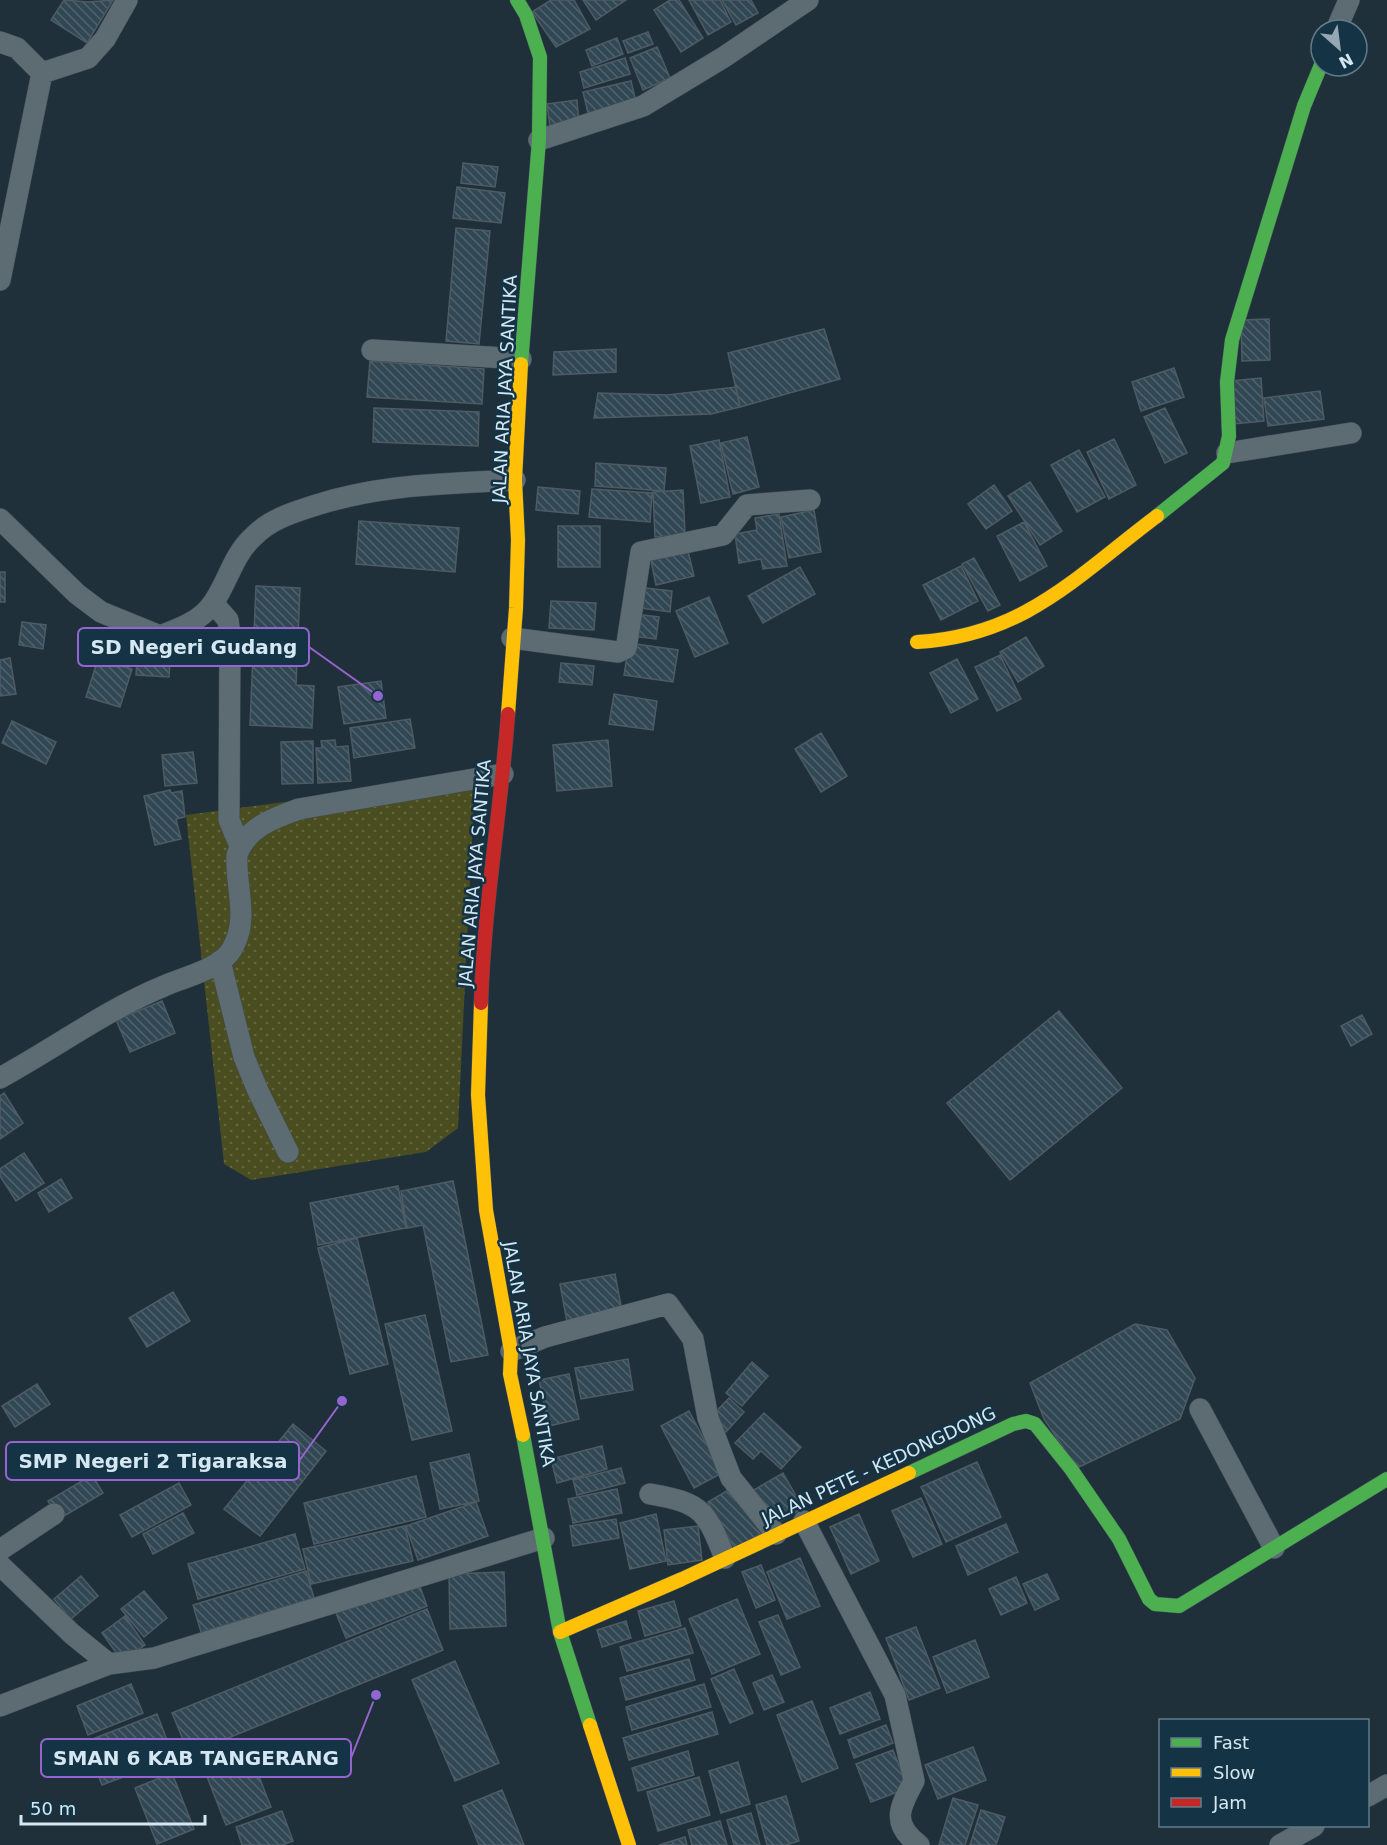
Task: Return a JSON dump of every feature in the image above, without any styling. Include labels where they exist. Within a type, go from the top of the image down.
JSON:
[{"type":"street","points":[[42,73],[88,58],[105,39],[127,0]]},
{"type":"street","name":"JALAN ARIA JAYA SANTIKA","points":[[517,0],[526,15],[540,57],[539,140],[521,359],[515,480],[518,540],[512,638],[498,831],[483,942],[478,1095],[486,1210],[511,1351],[510,1374],[544,1538],[560,1632],[629,1845]]},
{"type":"street","points":[[539,140],[643,106],[715,63],[808,0]]},
{"type":"street","points":[[1341,18],[1349,0]]},
{"type":"street","points":[[0,42],[17,48],[42,73]]},
{"type":"street","points":[[0,280],[42,73]]},
{"type":"street","points":[[917,642],[942,643],[980,635],[1011,622],[1058,592],[1223,463],[1229,436],[1227,382],[1232,340],[1304,106],[1316,78]]},
{"type":"street","points":[[372,351],[521,359]]},
{"type":"street","points":[[1227,453],[1351,433]]},
{"type":"street","points":[[0,519],[77,594],[93,606],[160,636],[198,618],[213,603],[239,553],[251,538],[274,521],[340,497],[393,486],[515,480]]},
{"type":"street","points":[[512,638],[618,652],[626,648],[641,552],[723,535],[747,505],[810,500]]},
{"type":"street","points":[[213,603],[228,620],[230,635],[229,820],[240,846]]},
{"type":"street","points":[[0,1078],[138,997],[220,961],[231,951],[242,927],[241,892],[236,869],[240,846],[251,832],[268,820],[299,808],[503,774]]},
{"type":"street","points":[[220,961],[244,1057],[288,1152]]},
{"type":"street","points":[[511,1351],[545,1337],[668,1304],[693,1338],[708,1418],[731,1478],[776,1534]]},
{"type":"street","points":[[1200,1409],[1274,1548]]},
{"type":"street","name":"JALAN PETE - KEDONGDONG","points":[[560,1632],[1013,1424],[1026,1421],[1035,1424],[1071,1470],[1119,1539],[1149,1599],[1155,1604],[1179,1606],[1387,1479]]},
{"type":"street","points":[[650,1494],[680,1499],[699,1509],[709,1521],[725,1558]]},
{"type":"street","points":[[0,1550],[54,1514]]},
{"type":"street","points":[[804,1521],[896,1695],[914,1781],[900,1808],[902,1825],[910,1838],[919,1845]]},
{"type":"street","points":[[0,1706],[109,1664],[154,1658],[544,1538]]},
{"type":"street","points":[[0,1565],[72,1634],[109,1664]]},
{"type":"street","points":[[1369,1795],[1387,1785]]},
{"type":"street","points":[[1280,1845],[1312,1827]]},
{"type":"green space","points":[[475,777],[458,1128],[426,1152],[251,1180],[224,1164],[186,815]]},
{"type":"building","points":[[64,0],[88,2],[113,0],[87,43],[51,20]]},
{"type":"building","points":[[551,0],[574,0],[590,29],[556,47],[532,12]]},
{"type":"building","points":[[583,0],[626,0],[596,20]]},
{"type":"building","points":[[670,0],[679,0],[703,38],[681,52],[654,10]]},
{"type":"building","points":[[689,0],[720,0],[731,22],[708,35]]},
{"type":"building","points":[[722,0],[751,0],[758,13],[736,25]]},
{"type":"building","points":[[648,32],[653,44],[628,53],[623,41]]},
{"type":"building","points":[[617,38],[623,54],[592,66],[586,50]]},
{"type":"building","points":[[657,47],[670,78],[643,90],[630,58]]},
{"type":"building","points":[[625,58],[630,74],[584,88],[580,72]]},
{"type":"building","points":[[631,81],[637,106],[589,117],[583,92]]},
{"type":"building","points":[[577,100],[579,124],[550,127],[547,104]]},
{"type":"building","points":[[463,163],[498,167],[495,187],[461,183]]},
{"type":"building","points":[[457,187],[505,193],[501,223],[453,218]]},
{"type":"building","points":[[456,228],[490,231],[479,344],[446,341]]},
{"type":"building","points":[[1269,319],[1270,360],[1242,361],[1241,320]]},
{"type":"building","points":[[824,329],[840,379],[740,407],[728,353]]},
{"type":"building","points":[[616,349],[616,372],[553,375],[554,352]]},
{"type":"building","points":[[370,361],[484,369],[482,404],[367,397]]},
{"type":"building","points":[[1174,368],[1184,397],[1141,411],[1132,382]]},
{"type":"building","points":[[1261,378],[1264,421],[1233,424],[1231,381]]},
{"type":"building","points":[[736,387],[740,407],[711,414],[594,418],[598,393],[667,395]]},
{"type":"building","points":[[1320,391],[1324,419],[1268,426],[1264,398]]},
{"type":"building","points":[[374,408],[479,412],[478,446],[373,442]]},
{"type":"building","points":[[1165,408],[1187,453],[1165,463],[1144,417]]},
{"type":"building","points":[[747,437],[759,487],[733,494],[721,443]]},
{"type":"building","points":[[1114,439],[1136,485],[1109,499],[1087,452]]},
{"type":"building","points":[[719,440],[730,497],[701,503],[690,446]]},
{"type":"building","points":[[1079,450],[1105,497],[1077,512],[1051,465]]},
{"type":"building","points":[[596,463],[666,468],[664,491],[595,486]]},
{"type":"building","points":[[1030,482],[1062,531],[1040,545],[1008,496]]},
{"type":"building","points":[[994,485],[1012,511],[986,529],[968,504]]},
{"type":"building","points":[[538,487],[580,491],[578,514],[536,510]]},
{"type":"building","points":[[592,489],[652,493],[650,522],[589,517]]},
{"type":"building","points":[[683,490],[685,535],[655,537],[653,492]]},
{"type":"building","points":[[814,510],[821,552],[789,558],[781,517]]},
{"type":"building","points":[[779,514],[787,566],[763,569],[761,559],[739,563],[735,534],[757,530],[755,518]]},
{"type":"building","points":[[359,521],[459,528],[455,572],[356,564]]},
{"type":"building","points":[[1024,522],[1047,566],[1020,581],[997,536]]},
{"type":"building","points":[[558,526],[600,526],[600,567],[558,567]]},
{"type":"building","points":[[687,547],[694,576],[656,585],[650,556]]},
{"type":"building","points":[[974,558],[1000,605],[988,611],[962,564]]},
{"type":"building","points":[[961,566],[978,601],[941,620],[923,585]]},
{"type":"building","points":[[800,567],[815,594],[763,623],[748,596]]},
{"type":"building","points":[[0,572],[5,572],[5,602],[0,602]]},
{"type":"building","points":[[256,586],[300,588],[296,685],[314,686],[312,728],[250,725]]},
{"type":"building","points":[[636,587],[672,591],[670,612],[633,607]]},
{"type":"building","points":[[709,597],[728,643],[695,657],[676,611]]},
{"type":"building","points":[[551,601],[596,603],[594,630],[549,628]]},
{"type":"building","points":[[635,614],[659,617],[656,639],[632,636]]},
{"type":"building","points":[[22,622],[46,625],[43,649],[19,645]]},
{"type":"building","points":[[1026,637],[1044,666],[1018,682],[1000,652]]},
{"type":"building","points":[[138,642],[171,643],[169,677],[136,675]]},
{"type":"building","points":[[629,643],[678,650],[673,682],[624,675]]},
{"type":"building","points":[[1000,655],[1021,699],[997,711],[975,667]]},
{"type":"building","points":[[10,658],[16,694],[0,696],[0,660]]},
{"type":"building","points":[[98,659],[132,669],[120,707],[86,697]]},
{"type":"building","points":[[957,659],[978,699],[951,713],[930,673]]},
{"type":"building","points":[[561,663],[594,666],[592,685],[559,682]]},
{"type":"building","points":[[381,681],[386,718],[344,724],[338,687]]},
{"type":"building","points":[[614,694],[657,701],[653,730],[609,724]]},
{"type":"building","points":[[410,719],[415,748],[354,758],[350,728]]},
{"type":"building","points":[[12,721],[56,742],[46,764],[2,743]]},
{"type":"building","points":[[821,733],[847,776],[821,792],[795,749]]},
{"type":"building","points":[[335,740],[336,747],[348,746],[351,781],[318,783],[316,748],[322,748],[321,741]]},
{"type":"building","points":[[608,740],[612,786],[557,791],[553,745]]},
{"type":"building","points":[[313,741],[313,783],[282,784],[281,742]]},
{"type":"building","points":[[193,752],[197,783],[165,786],[162,755]]},
{"type":"building","points":[[170,790],[171,793],[182,791],[185,817],[176,819],[181,839],[155,845],[144,796]]},
{"type":"building","points":[[162,1001],[175,1033],[130,1052],[116,1020]]},
{"type":"building","points":[[1059,1011],[1122,1088],[1010,1180],[947,1103]]},
{"type":"building","points":[[1362,1015],[1372,1034],[1351,1046],[1341,1026]]},
{"type":"building","points":[[4,1093],[23,1123],[0,1139],[0,1096]]},
{"type":"building","points":[[24,1153],[44,1183],[16,1201],[0,1176],[0,1169]]},
{"type":"building","points":[[61,1179],[72,1198],[49,1212],[38,1193]]},
{"type":"building","points":[[453,1181],[488,1355],[451,1362],[423,1225],[407,1228],[401,1191]]},
{"type":"building","points":[[398,1186],[406,1228],[318,1245],[310,1203]]},
{"type":"building","points":[[357,1238],[388,1364],[350,1374],[318,1248]]},
{"type":"building","points":[[615,1274],[622,1311],[567,1322],[560,1284]]},
{"type":"building","points":[[173,1292],[190,1321],[147,1347],[129,1318]]},
{"type":"building","points":[[425,1315],[452,1431],[412,1440],[385,1324]]},
{"type":"building","points":[[1135,1324],[1167,1330],[1195,1378],[1180,1419],[1077,1468],[1044,1419],[1030,1383]]},
{"type":"building","points":[[628,1359],[633,1390],[581,1399],[575,1368]]},
{"type":"building","points":[[752,1362],[768,1376],[742,1406],[726,1393]]},
{"type":"building","points":[[569,1374],[579,1419],[549,1426],[539,1380]]},
{"type":"building","points":[[37,1384],[50,1404],[15,1427],[2,1406]]},
{"type":"building","points":[[729,1398],[744,1412],[726,1432],[710,1418]]},
{"type":"building","points":[[689,1411],[722,1473],[694,1488],[661,1426]]},
{"type":"building","points":[[764,1413],[801,1447],[781,1469],[761,1451],[753,1459],[735,1443]]},
{"type":"building","points":[[293,1424],[326,1451],[260,1536],[224,1509]]},
{"type":"building","points":[[602,1446],[607,1469],[557,1483],[551,1459]]},
{"type":"building","points":[[469,1454],[479,1501],[440,1509],[430,1463]]},
{"type":"building","points":[[977,1462],[1001,1517],[946,1542],[921,1487]]},
{"type":"building","points":[[621,1468],[625,1483],[577,1495],[573,1480]]},
{"type":"building","points":[[783,1473],[803,1508],[772,1526],[752,1491]]},
{"type":"building","points":[[92,1475],[103,1493],[59,1519],[48,1501]]},
{"type":"building","points":[[416,1476],[426,1517],[314,1544],[304,1503]]},
{"type":"building","points":[[179,1483],[191,1505],[132,1537],[120,1515]]},
{"type":"building","points":[[735,1486],[762,1533],[735,1549],[708,1502]]},
{"type":"building","points":[[617,1489],[622,1513],[573,1523],[568,1499]]},
{"type":"building","points":[[921,1498],[942,1544],[913,1557],[892,1511]]},
{"type":"building","points":[[476,1502],[488,1536],[418,1560],[406,1526]]},
{"type":"building","points":[[183,1513],[194,1533],[153,1554],[143,1534]]},
{"type":"building","points":[[656,1514],[666,1561],[630,1569],[620,1523]]},
{"type":"building","points":[[859,1514],[879,1561],[851,1574],[830,1527]]},
{"type":"building","points":[[616,1519],[619,1538],[573,1546],[570,1526]]},
{"type":"building","points":[[1006,1524],[1018,1552],[968,1575],[956,1546]]},
{"type":"building","points":[[405,1526],[413,1561],[311,1584],[303,1549]]},
{"type":"building","points":[[698,1526],[702,1560],[668,1565],[664,1530]]},
{"type":"building","points":[[295,1534],[305,1569],[198,1599],[188,1564]]},
{"type":"building","points":[[800,1558],[820,1606],[787,1619],[767,1572]]},
{"type":"building","points":[[761,1565],[775,1600],[756,1608],[742,1572]]},
{"type":"building","points":[[306,1571],[314,1598],[201,1632],[193,1605]]},
{"type":"building","points":[[504,1572],[506,1626],[450,1629],[449,1574]]},
{"type":"building","points":[[1047,1574],[1059,1599],[1035,1610],[1023,1584]]},
{"type":"building","points":[[81,1576],[98,1596],[71,1619],[54,1599]]},
{"type":"building","points":[[1016,1577],[1027,1603],[1001,1615],[989,1589]]},
{"type":"building","points":[[418,1581],[427,1606],[346,1638],[336,1613]]},
{"type":"building","points":[[144,1591],[167,1618],[144,1637],[121,1609]]},
{"type":"building","points":[[737,1599],[760,1654],[712,1674],[689,1619]]},
{"type":"building","points":[[674,1601],[681,1626],[645,1636],[638,1611]]},
{"type":"building","points":[[427,1609],[443,1650],[189,1754],[172,1713]]},
{"type":"building","points":[[778,1615],[800,1667],[781,1675],[759,1622]]},
{"type":"building","points":[[125,1616],[145,1645],[122,1661],[102,1633]]},
{"type":"building","points":[[626,1621],[631,1638],[602,1647],[597,1630]]},
{"type":"building","points":[[916,1627],[940,1688],[909,1700],[886,1638]]},
{"type":"building","points":[[685,1628],[693,1653],[627,1671],[620,1647]]},
{"type":"building","points":[[975,1640],[989,1677],[947,1693],[933,1657]]},
{"type":"building","points":[[689,1659],[695,1680],[626,1700],[620,1678]]},
{"type":"building","points":[[455,1661],[499,1763],[455,1781],[412,1680]]},
{"type":"building","points":[[734,1669],[753,1713],[730,1723],[711,1679]]},
{"type":"building","points":[[772,1675],[784,1702],[764,1710],[753,1683]]},
{"type":"building","points":[[131,1684],[143,1713],[88,1735],[77,1706]]},
{"type":"building","points":[[704,1684],[711,1707],[632,1730],[626,1707]]},
{"type":"building","points":[[870,1692],[880,1719],[840,1734],[830,1708]]},
{"type":"building","points":[[812,1701],[838,1768],[802,1782],[777,1715]]},
{"type":"building","points":[[712,1712],[718,1734],[629,1760],[623,1738]]},
{"type":"building","points":[[157,1714],[174,1758],[102,1785],[85,1742]]},
{"type":"building","points":[[886,1725],[893,1743],[854,1758],[848,1740]]},
{"type":"building","points":[[973,1747],[986,1780],[938,1799],[925,1765]]},
{"type":"building","points":[[893,1750],[908,1788],[871,1802],[856,1764]]},
{"type":"building","points":[[249,1751],[271,1807],[226,1825],[204,1769]]},
{"type":"building","points":[[688,1751],[694,1775],[638,1791],[632,1768]]},
{"type":"building","points":[[738,1762],[750,1804],[721,1813],[709,1771]]},
{"type":"building","points":[[172,1773],[194,1829],[157,1844],[135,1788]]},
{"type":"building","points":[[699,1777],[710,1815],[658,1831],[647,1792]]},
{"type":"building","points":[[502,1790],[524,1845],[479,1845],[463,1806]]},
{"type":"building","points":[[786,1796],[799,1841],[786,1845],[767,1845],[756,1805]]},
{"type":"building","points":[[953,1798],[978,1805],[965,1845],[939,1845]]},
{"type":"building","points":[[981,1810],[1005,1817],[996,1845],[970,1845]]},
{"type":"building","points":[[282,1811],[293,1841],[282,1845],[242,1845],[236,1827]]},
{"type":"building","points":[[751,1813],[760,1845],[734,1845],[727,1820]]},
{"type":"building","points":[[720,1821],[727,1845],[692,1845],[688,1830]]},
{"type":"building","points":[[685,1837],[687,1845],[659,1845]]},
{"type":"traffic: fast","points":[[517,0],[526,15],[540,57],[539,140],[521,364]]},
{"type":"traffic: fast","points":[[1157,516],[1223,463],[1229,436],[1227,382],[1232,340],[1304,106],[1316,78]]},
{"type":"traffic: fast","points":[[909,1473],[1013,1424],[1026,1421],[1035,1424],[1071,1469],[1119,1539],[1149,1599],[1155,1604],[1179,1606],[1387,1479]]},
{"type":"traffic: fast","points":[[523,1435],[560,1632],[590,1725]]},
{"type":"traffic: slow","points":[[508,714],[516,608],[518,540],[515,480],[521,364]]},
{"type":"traffic: slow","points":[[917,642],[955,637],[988,628],[1019,615],[1074,581],[1157,516]]},
{"type":"traffic: slow","points":[[481,1003],[478,1095],[486,1210],[511,1351],[510,1374],[523,1435]]},
{"type":"traffic: slow","points":[[560,1632],[682,1579],[909,1473]]},
{"type":"traffic: slow","points":[[590,1725],[629,1845]]},
{"type":"traffic: jam","points":[[481,1003],[486,930],[508,714]]},
{"type":"place","name":"SD Negeri Gudang","points":[[378,696]]},
{"type":"place","name":"SMP Negeri 2 Tigaraksa","points":[[342,1401]]},
{"type":"place","name":"SMAN 6 KAB TANGERANG","points":[[376,1695]]}]
